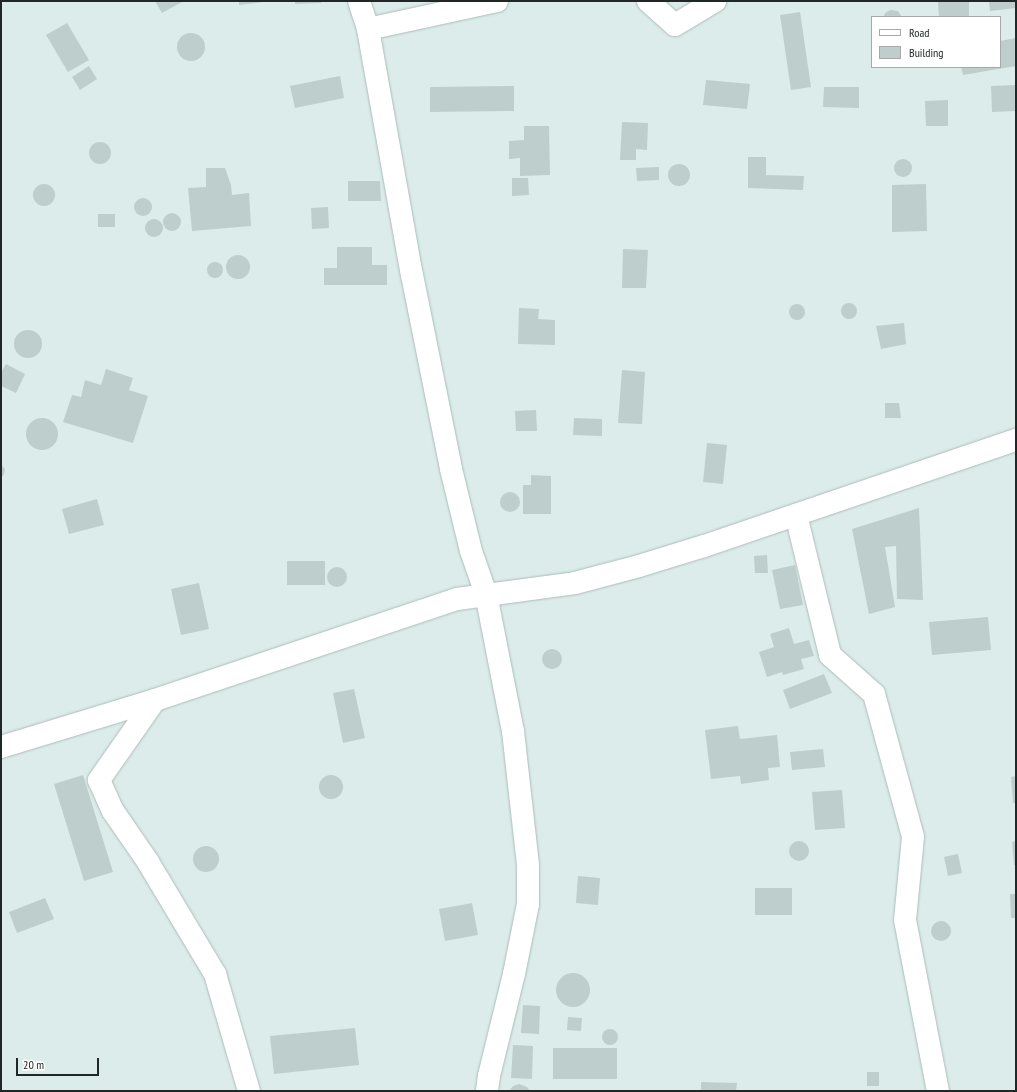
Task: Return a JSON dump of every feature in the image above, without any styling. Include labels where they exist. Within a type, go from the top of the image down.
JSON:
[{"type":"street","points":[[359,1],[368,29],[412,275],[451,469],[471,551],[486,594],[512,730],[528,865],[528,904],[514,974],[489,1076],[487,1091]]},
{"type":"street","points":[[368,29],[497,1]]},
{"type":"street","points":[[648,1],[675,25],[715,1]]},
{"type":"street","points":[[1,747],[155,700],[457,599],[575,583],[697,548],[1016,440]]},
{"type":"street","points":[[796,515],[830,655],[874,694],[913,837],[906,920],[938,1091]]},
{"type":"street","points":[[155,700],[99,780],[113,811],[148,862],[215,974],[249,1091]]},
{"type":"building","points":[[155,1],[184,1],[162,13]]},
{"type":"building","points":[[239,1],[263,1],[263,2],[239,5]]},
{"type":"building","points":[[295,1],[321,1],[321,3],[295,4]]},
{"type":"building","points":[[969,1],[969,16],[939,16],[938,2]]},
{"type":"building","points":[[989,1],[1016,1],[1016,8],[990,11]]},
{"type":"building","points":[[891,10],[898,11],[901,16],[884,16],[886,12]]},
{"type":"building","points":[[800,12],[811,87],[791,90],[780,15]]},
{"type":"building","points":[[67,23],[89,60],[68,72],[46,35]]},
{"type":"building","points":[[191,33],[201,37],[205,47],[201,57],[191,61],[181,57],[177,47],[181,37]]},
{"type":"building","points":[[1016,38],[1016,66],[963,75],[961,68],[1001,68],[1001,41]]},
{"type":"building","points":[[89,66],[97,79],[80,90],[72,77]]},
{"type":"building","points":[[340,76],[344,98],[295,108],[290,86]]},
{"type":"building","points":[[706,80],[750,84],[747,109],[703,105]]},
{"type":"building","points":[[1016,85],[1016,111],[992,112],[991,86]]},
{"type":"building","points":[[514,86],[514,111],[430,112],[430,87]]},
{"type":"building","points":[[824,87],[859,87],[859,108],[823,107]]},
{"type":"building","points":[[948,100],[948,126],[926,126],[925,101]]},
{"type":"building","points":[[622,122],[648,123],[647,150],[636,149],[636,160],[620,160]]},
{"type":"building","points":[[524,126],[549,126],[550,175],[520,176],[520,158],[509,159],[509,141],[524,140]]},
{"type":"building","points":[[100,142],[108,145],[111,153],[108,161],[100,164],[92,161],[89,153],[92,145]]},
{"type":"building","points":[[748,157],[766,157],[766,175],[804,176],[803,190],[748,188]]},
{"type":"building","points":[[899,159],[907,159],[912,164],[910,175],[907,177],[899,177],[894,172],[894,164]]},
{"type":"building","points":[[679,164],[687,167],[690,175],[687,183],[679,186],[671,183],[668,175],[671,167]]},
{"type":"building","points":[[659,167],[659,180],[637,181],[636,168]]},
{"type":"building","points":[[206,168],[225,168],[231,185],[232,195],[249,193],[251,226],[192,231],[188,188],[206,187]]},
{"type":"building","points":[[512,178],[528,178],[529,195],[512,196]]},
{"type":"building","points":[[348,181],[380,181],[381,201],[348,201]]},
{"type":"building","points":[[40,184],[48,184],[55,191],[55,199],[48,206],[40,206],[33,199],[33,191]]},
{"type":"building","points":[[926,184],[927,231],[892,232],[892,185]]},
{"type":"building","points":[[139,198],[147,198],[152,203],[150,214],[147,216],[139,216],[134,211],[134,203]]},
{"type":"building","points":[[328,207],[329,228],[312,229],[311,208]]},
{"type":"building","points":[[172,213],[178,216],[181,222],[178,228],[172,231],[166,228],[163,222],[166,216]]},
{"type":"building","points":[[98,214],[115,214],[115,227],[98,227]]},
{"type":"building","points":[[154,219],[160,222],[163,228],[160,234],[154,237],[148,234],[145,228],[148,222]]},
{"type":"building","points":[[337,247],[372,247],[372,265],[387,265],[387,285],[324,285],[324,268],[337,268]]},
{"type":"building","points":[[623,249],[648,250],[646,288],[622,288]]},
{"type":"building","points":[[238,255],[247,258],[250,267],[247,276],[238,279],[229,276],[226,267],[229,258]]},
{"type":"building","points":[[212,262],[218,262],[223,267],[221,276],[218,278],[212,278],[207,273],[207,267]]},
{"type":"building","points":[[849,303],[855,305],[857,311],[855,317],[849,319],[843,317],[841,311],[843,305]]},
{"type":"building","points":[[797,304],[803,306],[805,312],[803,318],[797,320],[791,318],[789,312],[791,306]]},
{"type":"building","points":[[519,308],[539,309],[538,319],[555,320],[555,345],[518,344]]},
{"type":"building","points":[[904,323],[906,344],[881,349],[876,326]]},
{"type":"building","points":[[28,330],[38,334],[42,344],[38,354],[28,358],[18,354],[14,344],[18,334]]},
{"type":"building","points":[[6,364],[25,374],[16,393],[1,386],[1,373]]},
{"type":"building","points":[[106,369],[133,378],[129,390],[148,396],[133,443],[63,422],[72,395],[81,397],[85,380],[101,385]]},
{"type":"building","points":[[622,370],[645,372],[642,424],[618,423]]},
{"type":"building","points":[[885,403],[899,403],[901,418],[885,418]]},
{"type":"building","points":[[536,410],[537,431],[516,431],[515,411]]},
{"type":"building","points":[[42,418],[53,423],[58,434],[53,445],[42,450],[31,445],[26,434],[31,423]]},
{"type":"building","points":[[574,418],[602,419],[602,436],[573,435]]},
{"type":"building","points":[[707,443],[727,445],[723,484],[703,482]]},
{"type":"building","points":[[1,465],[5,469],[1,478]]},
{"type":"building","points":[[531,475],[551,476],[551,514],[523,514],[523,485],[531,485]]},
{"type":"building","points":[[510,492],[517,495],[520,502],[517,509],[510,512],[503,509],[500,502],[503,495]]},
{"type":"building","points":[[97,499],[104,525],[69,534],[62,509]]},
{"type":"building","points":[[919,508],[923,600],[897,599],[896,546],[885,547],[895,607],[869,614],[852,529]]},
{"type":"building","points":[[767,555],[768,573],[755,573],[754,556]]},
{"type":"building","points":[[287,561],[325,561],[325,585],[287,585]]},
{"type":"building","points":[[795,565],[803,605],[780,609],[772,570]]},
{"type":"building","points":[[337,567],[344,570],[347,577],[344,584],[337,587],[330,584],[327,577],[330,570]]},
{"type":"building","points":[[199,583],[209,629],[181,635],[171,589]]},
{"type":"building","points":[[988,617],[991,650],[932,655],[929,622]]},
{"type":"building","points":[[789,628],[794,644],[809,640],[814,656],[801,659],[804,669],[783,675],[782,672],[767,677],[759,652],[774,647],[770,634]]},
{"type":"building","points":[[552,649],[559,652],[562,659],[559,666],[552,669],[545,666],[542,659],[545,652]]},
{"type":"building","points":[[824,674],[832,693],[790,709],[783,690]]},
{"type":"building","points":[[354,689],[365,738],[343,743],[333,693]]},
{"type":"building","points":[[738,726],[740,739],[777,735],[780,767],[768,768],[769,780],[741,784],[740,776],[711,779],[705,730]]},
{"type":"building","points":[[823,749],[825,767],[792,770],[790,752]]},
{"type":"building","points":[[83,775],[113,872],[84,881],[54,784]]},
{"type":"building","points":[[331,775],[339,779],[343,787],[339,795],[331,799],[323,795],[319,787],[323,779]]},
{"type":"building","points":[[1016,776],[1016,803],[1013,803],[1011,777]]},
{"type":"building","points":[[842,790],[845,828],[815,830],[812,792]]},
{"type":"building","points":[[799,841],[806,844],[809,851],[806,858],[799,861],[792,858],[789,851],[792,844]]},
{"type":"building","points":[[1016,841],[1016,865],[1014,865],[1012,842]]},
{"type":"building","points":[[206,846],[215,850],[219,859],[215,868],[206,872],[197,868],[193,859],[197,850]]},
{"type":"building","points":[[958,854],[962,873],[948,876],[944,857]]},
{"type":"building","points":[[578,876],[600,878],[598,905],[576,903]]},
{"type":"building","points":[[755,888],[792,888],[792,915],[755,915]]},
{"type":"building","points":[[1010,894],[1016,894],[1016,918],[1011,918]]},
{"type":"building","points":[[45,898],[54,919],[17,933],[9,912]]},
{"type":"building","points":[[472,903],[478,935],[445,941],[439,909]]},
{"type":"building","points":[[941,921],[948,924],[951,931],[948,938],[941,941],[934,938],[931,931],[934,924]]},
{"type":"building","points":[[573,973],[585,978],[590,990],[585,1002],[573,1007],[561,1002],[556,990],[561,978]]},
{"type":"building","points":[[523,1005],[540,1006],[539,1034],[521,1033]]},
{"type":"building","points":[[568,1017],[582,1018],[581,1031],[567,1030]]},
{"type":"building","points":[[355,1028],[359,1065],[274,1074],[270,1036]]},
{"type":"building","points":[[610,1029],[617,1034],[618,1037],[613,1044],[610,1045],[603,1040],[602,1037],[607,1030]]},
{"type":"building","points":[[513,1045],[533,1046],[532,1079],[511,1078]]},
{"type":"building","points":[[553,1048],[617,1048],[617,1079],[553,1079]]},
{"type":"building","points":[[867,1072],[879,1072],[879,1086],[867,1086]]},
{"type":"building","points":[[701,1082],[737,1083],[736,1091],[701,1091]]},
{"type":"building","points":[[519,1084],[527,1087],[530,1091],[509,1091],[513,1086]]}]
